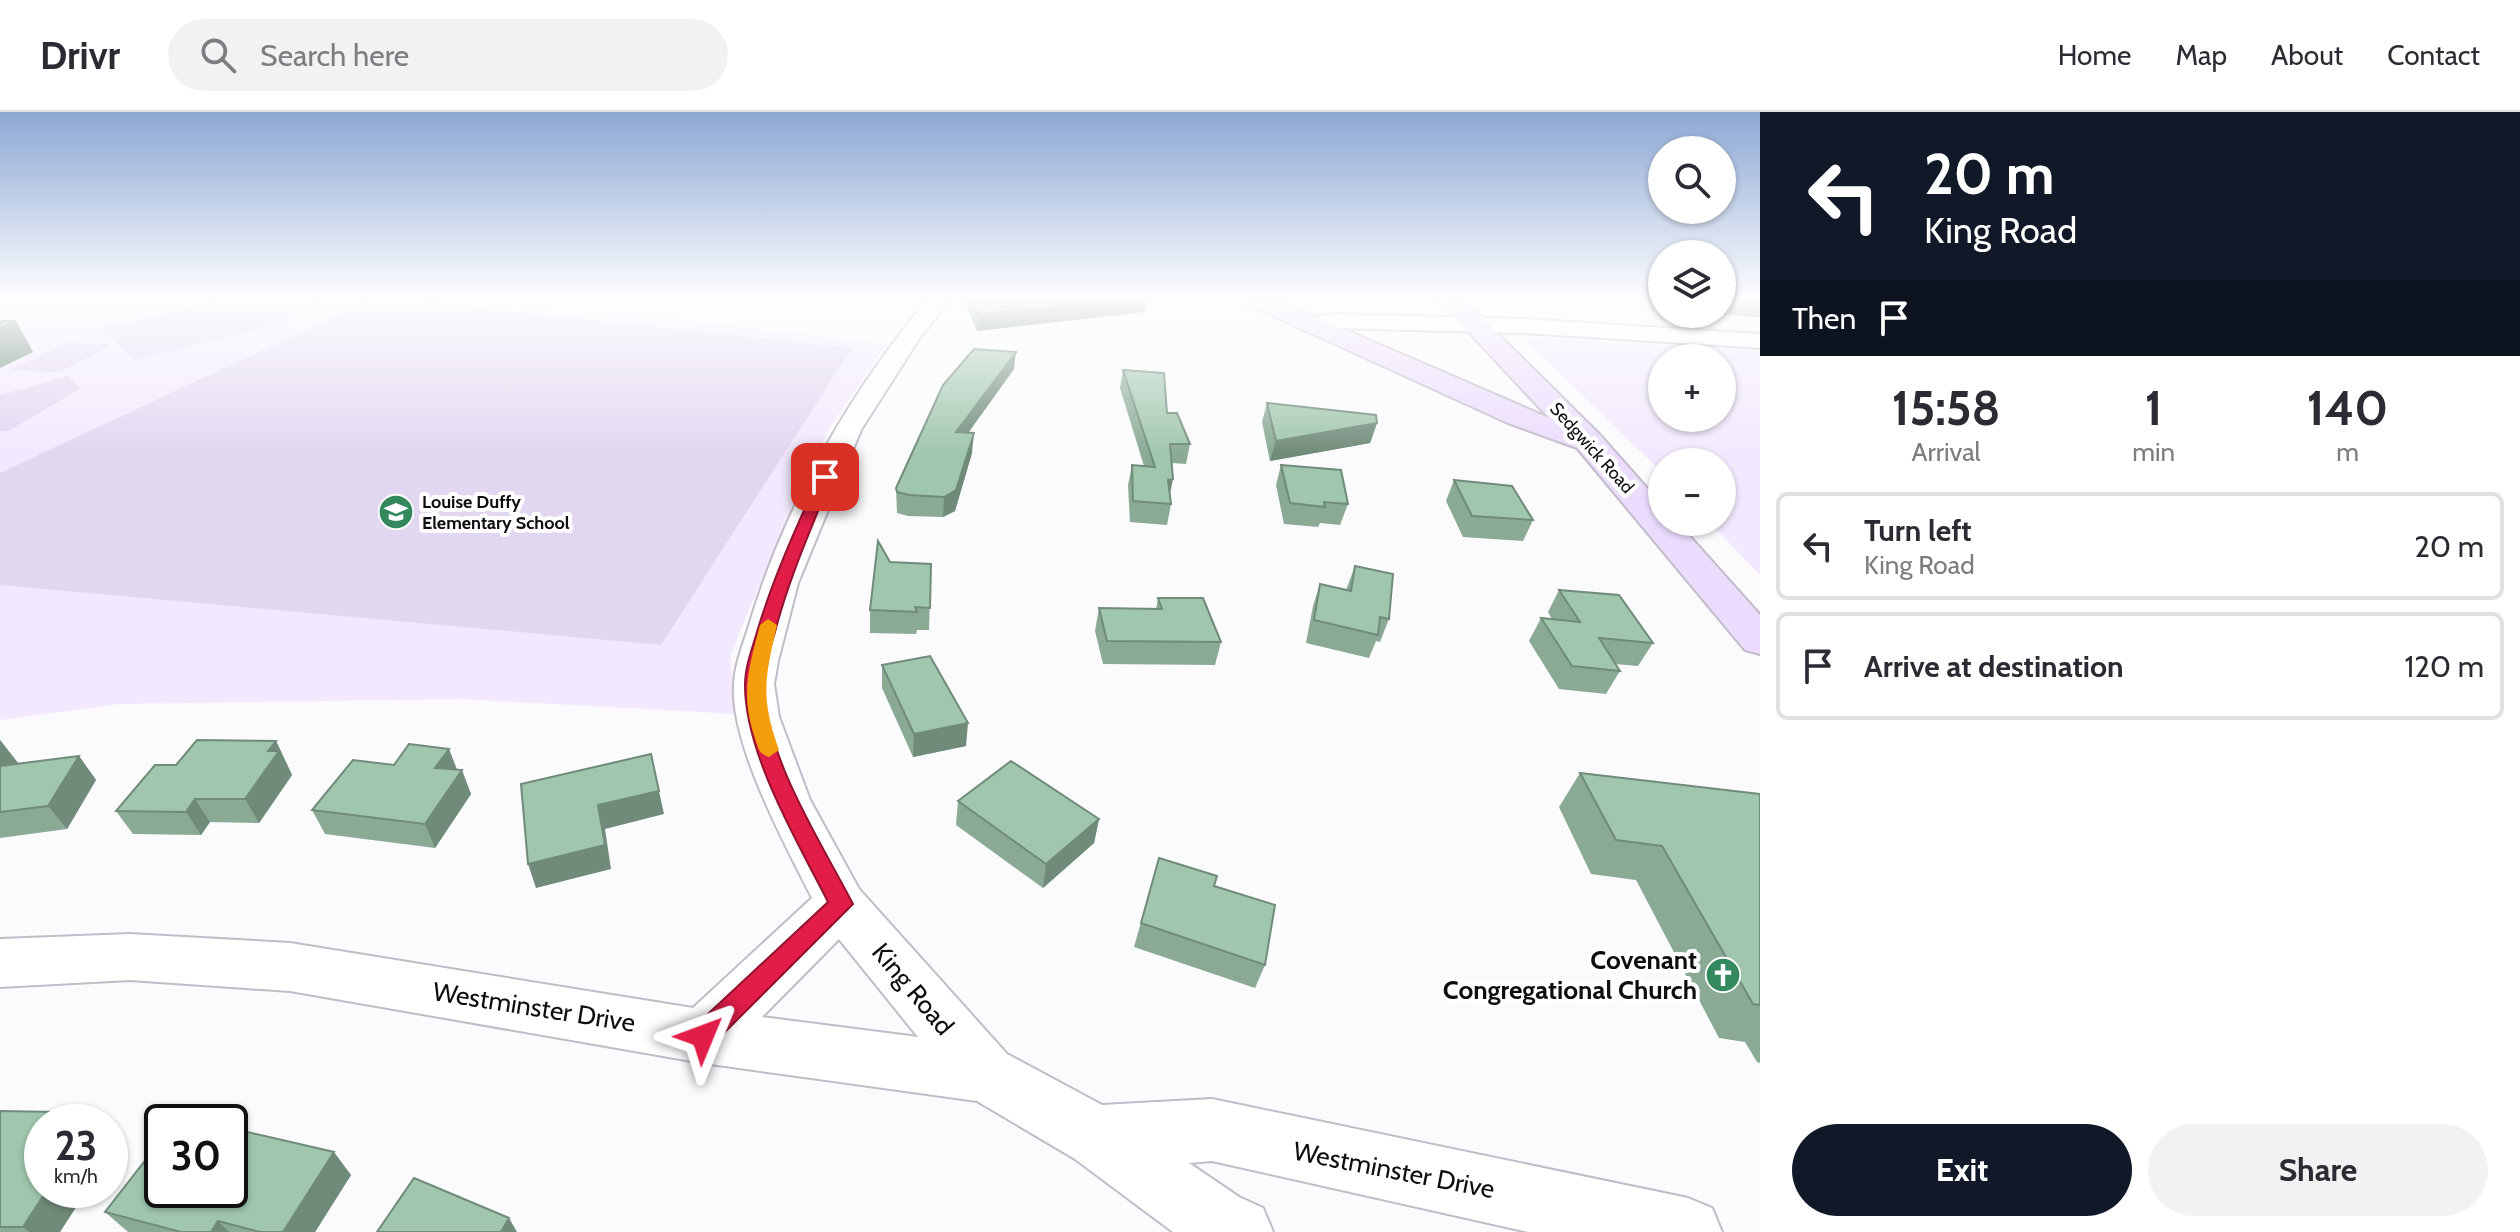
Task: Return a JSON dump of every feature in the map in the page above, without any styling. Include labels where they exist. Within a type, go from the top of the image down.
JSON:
[{"type":"main road","points":[[1370,350],[1519,417],[1589,442]]},
{"type":"main road","name":"Sedgwick Road","points":[[1500,350],[1589,442],[1760,641]]},
{"type":"street","name":"King Road","points":[[900,350],[847,430],[780,583],[754,684],[758,717],[787,800],[841,904],[986,1074]]},
{"type":"street","points":[[703,1036],[841,904]]},
{"type":"street","name":"Westminster Drive","points":[[0,963],[130,957],[290,967],[703,1036],[986,1074],[1097,1137],[1215,1221],[1239,1232]]},
{"type":"street","name":"Westminster Drive","points":[[1097,1137],[1212,1130],[1688,1232]]},
{"type":"shaded area","name":"Louise Duffy Elementary School","points":[[0,350],[883,350],[827,432],[730,656],[736,714],[462,699],[119,704],[0,720]]},
{"type":"shaded area","points":[[52,350],[102,350],[59,372],[10,370]]},
{"type":"shaded area","points":[[124,350],[174,350],[134,360]]},
{"type":"shaded area","points":[[262,350],[851,350],[661,645],[0,585],[0,473]]},
{"type":"shaded area","points":[[1536,350],[1648,350],[1648,432],[1736,432],[1736,350],[1760,351],[1760,575],[1722,536],[1736,536],[1736,448],[1648,448],[1648,459]]},
{"type":"shaded area","points":[[68,376],[80,389],[8,431],[0,431],[0,395]]},
{"type":"building","points":[[973,350],[1016,352],[956,432],[974,433],[956,490],[944,497],[897,492],[896,488],[943,385]]},
{"type":"building","points":[[1123,370],[1164,373],[1167,413],[1177,413],[1190,444],[1170,444],[1173,479],[1168,480],[1171,504],[1133,501],[1132,465],[1155,467]]},
{"type":"building","points":[[1267,403],[1376,415],[1377,423],[1276,441]]},
{"type":"building","points":[[1281,465],[1341,470],[1348,504],[1324,502],[1325,507],[1290,503]]},
{"type":"building","points":[[1454,480],[1512,486],[1533,520],[1472,516]]},
{"type":"building","points":[[878,541],[890,562],[931,564],[930,608],[915,607],[917,612],[870,610]]},
{"type":"building","points":[[1355,566],[1393,574],[1389,619],[1380,617],[1378,635],[1314,620],[1320,584],[1351,591]]},
{"type":"building","points":[[1559,590],[1619,595],[1653,643],[1599,638],[1620,671],[1572,666],[1541,618],[1580,622]]},
{"type":"building","points":[[1158,598],[1203,598],[1221,642],[1107,641],[1099,608],[1162,609]]},
{"type":"building","points":[[930,656],[968,723],[914,734],[882,665]]},
{"type":"building","points":[[197,740],[276,741],[268,751],[279,751],[245,799],[195,799],[186,812],[116,811],[155,765],[176,765]]},
{"type":"building","points":[[409,744],[449,749],[435,768],[462,770],[425,824],[312,810],[353,760],[394,765]]},
{"type":"building","points":[[651,754],[659,791],[598,805],[605,845],[528,864],[521,784]]},
{"type":"building","points":[[79,756],[48,806],[0,812],[0,766]]},
{"type":"building","points":[[1011,761],[1099,819],[1046,864],[958,801]]},
{"type":"building","points":[[1580,773],[1760,794],[1760,1005],[1753,1004],[1662,846],[1616,840]]},
{"type":"building","points":[[1159,858],[1217,876],[1214,886],[1275,905],[1265,965],[1141,923]]},
{"type":"building","points":[[0,1111],[24,1111],[24,1208],[35,1208],[23,1227],[0,1227]]},
{"type":"building","points":[[248,1132],[334,1152],[283,1232],[260,1232],[218,1221],[211,1232],[181,1232],[105,1212],[108,1208],[128,1208],[128,1183],[144,1162],[144,1208],[248,1208]]},
{"type":"building","points":[[414,1178],[509,1218],[501,1232],[377,1232]]},
{"type":"slow traffic","points":[[768,625],[754,684],[758,717],[769,750]]},
{"type":"place","name":"Louise Duffy Elementary School","points":[[396,512]]},
{"type":"place","name":"Covenant Congregational Church","points":[[1723,975]]},
{"type":"route","points":[[703,1036],[841,904],[787,800],[758,717],[754,684],[780,583],[825,477]]}]
